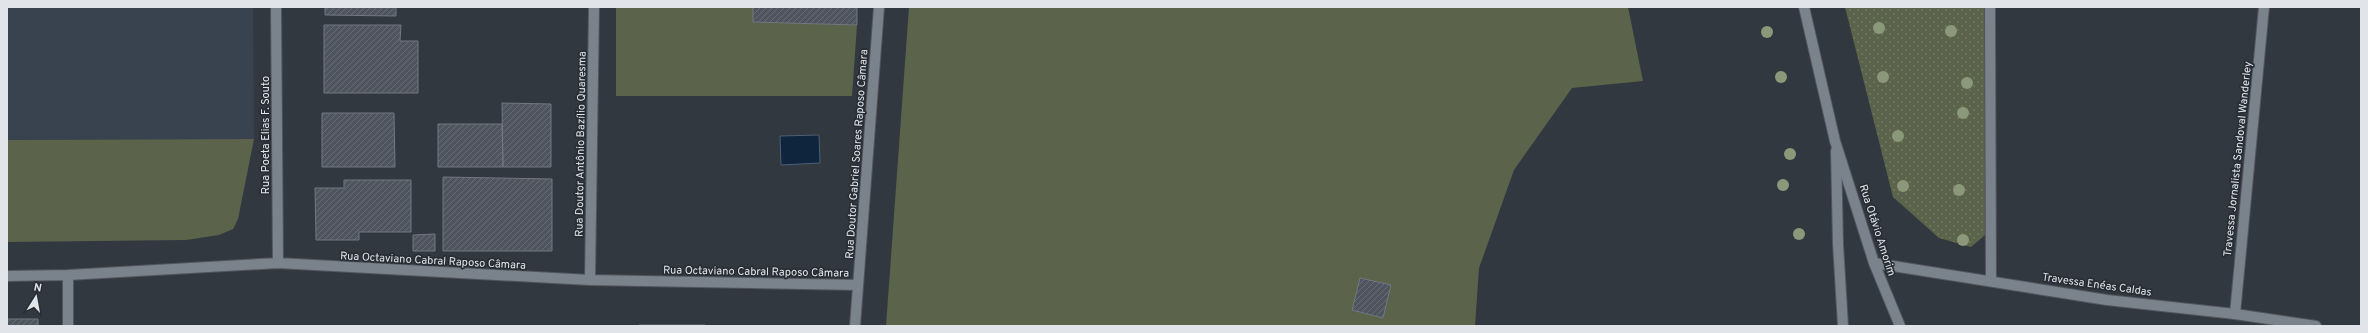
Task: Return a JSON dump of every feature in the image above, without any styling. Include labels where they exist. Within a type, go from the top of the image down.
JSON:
[{"type":"street","name":"Rua Poeta Elias F. Souto","points":[[276,7],[278,263]]},
{"type":"street","name":"Rua Doutor Antônio Bazílio Quaresma","points":[[590,280],[594,7]]},
{"type":"street","name":"Rua Doutor Gabriel Soares Raposo Câmara","points":[[855,326],[879,7]]},
{"type":"street","name":"Rua Otávio Amorim","points":[[1804,7],[1835,141],[1874,263],[1900,326]]},
{"type":"street","points":[[1990,7],[1991,280]]},
{"type":"street","name":"Travessa Jornalista Sandoval Wanderley","points":[[2235,314],[2264,7]]},
{"type":"street","name":"Rua Otávio Amorim","points":[[1835,141],[1836,217],[1843,326]]},
{"type":"street","name":"Rua Octaviano Cabral Raposo Câmara","points":[[7,276],[68,275],[278,263],[590,280],[858,285]]},
{"type":"street","name":"Travessa Enéas Caldas","points":[[1874,263],[1991,280],[2107,300],[2235,314],[2316,326]]},
{"type":"street","points":[[68,275],[68,326]]},
{"type":"shaded area","points":[[7,7],[253,7],[254,139],[7,140]]},
{"type":"green space","points":[[616,7],[753,7],[753,22],[857,25],[852,96],[616,96]]},
{"type":"green space","points":[[909,7],[1628,7],[1643,81],[1572,88],[1514,170],[1479,268],[1475,326],[886,326]]},
{"type":"green space","points":[[1845,7],[1986,7],[1992,229],[1971,247],[1939,238],[1893,197]]},
{"type":"green space","points":[[254,139],[238,219],[233,229],[219,235],[186,240],[7,242],[7,140]]},
{"type":"water","points":[[819,135],[820,163],[781,165],[780,136]]},
{"type":"building","points":[[325,7],[396,7],[396,16],[325,15]]},
{"type":"building","points":[[753,7],[857,7],[857,25],[753,22]]},
{"type":"building","points":[[324,25],[401,25],[400,41],[418,41],[418,93],[324,93]]},
{"type":"building","points":[[502,103],[551,104],[551,167],[503,167]]},
{"type":"building","points":[[322,113],[394,113],[395,167],[322,167]]},
{"type":"building","points":[[438,124],[502,124],[503,167],[438,167]]},
{"type":"building","points":[[443,177],[552,179],[552,251],[443,251]]},
{"type":"building","points":[[344,180],[411,180],[411,232],[359,232],[359,240],[316,240],[315,188],[344,188]]},
{"type":"building","points":[[435,234],[435,251],[413,251],[413,235]]},
{"type":"building","points":[[1360,278],[1391,285],[1383,318],[1352,310]]},
{"type":"building","points":[[7,319],[38,319],[38,326],[7,326]]},
{"type":"building","points":[[705,325],[705,326],[639,326]]}]
